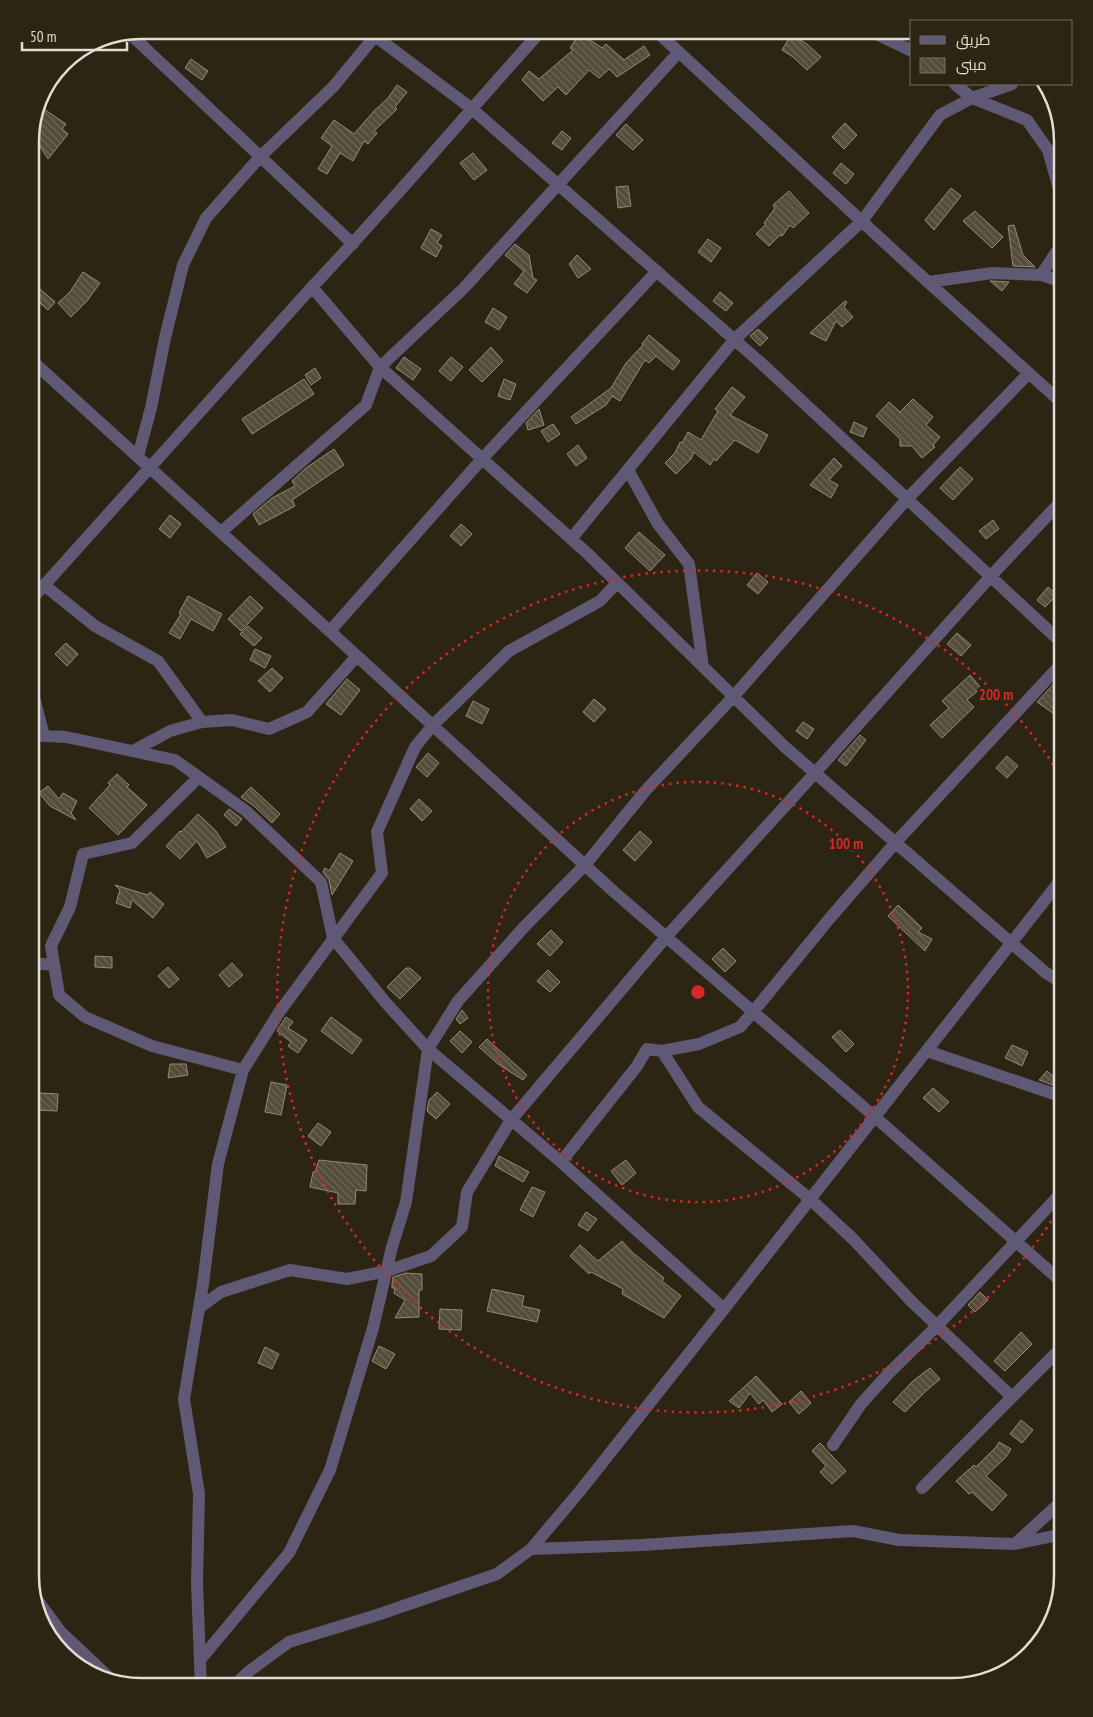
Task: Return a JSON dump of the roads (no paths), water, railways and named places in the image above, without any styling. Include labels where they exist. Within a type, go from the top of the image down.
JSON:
[{"type":"street","points":[[135,39],[352,244]]},
{"type":"street","points":[[138,456],[151,408],[165,338],[183,266],[206,218],[260,157],[332,87],[369,39]]},
{"type":"street","points":[[383,39],[471,108],[657,271],[907,498],[1054,636]]},
{"type":"street","points":[[39,591],[352,244],[534,39]]},
{"type":"street","points":[[665,39],[1054,396]]},
{"type":"street","points":[[887,39],[910,50]]},
{"type":"street","points":[[221,532],[366,405],[380,367],[463,289],[679,52]]},
{"type":"street","points":[[956,85],[972,98],[1027,120],[1048,150],[1054,171]]},
{"type":"street","points":[[571,539],[734,340],[862,221],[940,115],[972,98],[1009,85]]},
{"type":"street","points":[[1041,275],[1054,256]]},
{"type":"street","points":[[330,631],[482,459],[657,271]]},
{"type":"street","points":[[929,282],[992,273],[1041,275],[1054,279]]},
{"type":"street","points":[[312,287],[380,367],[571,539],[785,747],[1046,973],[1054,978]]},
{"type":"street","points":[[39,367],[585,865],[1054,1275]]},
{"type":"street","points":[[200,1660],[289,1553],[330,1470],[373,1328],[406,1202],[428,1049],[458,1001],[525,926],[585,865],[646,790],[733,697],[907,498],[1029,373]]},
{"type":"street","points":[[628,470],[658,524],[688,564],[703,667]]},
{"type":"street","points":[[199,1308],[221,1292],[290,1270],[347,1279],[387,1271],[431,1256],[462,1227],[467,1192],[511,1120],[666,937],[990,576],[1054,508]]},
{"type":"street","points":[[201,1678],[197,1584],[199,1494],[184,1399],[199,1308],[218,1164],[243,1070],[280,1011],[382,873],[377,832],[415,747],[433,725],[509,650],[600,601],[616,582]]},
{"type":"street","points":[[44,585],[95,626],[158,661],[202,722]]},
{"type":"street","points":[[133,751],[170,731],[202,722],[232,720],[269,728],[292,719],[307,712],[357,656]]},
{"type":"street","points":[[561,1162],[637,1066],[647,1049],[662,1051],[699,1044],[740,1027],[896,842],[1054,672]]},
{"type":"street","points":[[39,717],[44,736]]},
{"type":"street","points":[[39,736],[66,737],[175,760],[246,811],[322,882],[333,938],[386,1003],[428,1049],[561,1162],[724,1309]]},
{"type":"street","points":[[199,777],[132,843],[84,854],[70,907],[51,946],[59,995],[85,1017],[152,1046],[243,1070]]},
{"type":"street","points":[[242,1678],[289,1642],[386,1612],[497,1574],[531,1549],[580,1491],[1054,889]]},
{"type":"street","points":[[39,963],[54,965]]},
{"type":"street","points":[[662,1051],[698,1107],[810,1199],[853,1239],[911,1301],[1012,1397]]},
{"type":"street","points":[[927,1051],[1054,1094]]},
{"type":"street","points":[[832,1445],[861,1404],[889,1373],[937,1326],[1054,1200]]},
{"type":"street","points":[[922,1488],[1054,1356]]},
{"type":"street","points":[[1015,1544],[1054,1508]]},
{"type":"street","points":[[531,1549],[642,1545],[853,1531],[898,1540],[1015,1544],[1054,1536]]},
{"type":"street","points":[[44,1610],[60,1631],[102,1671]]}]
